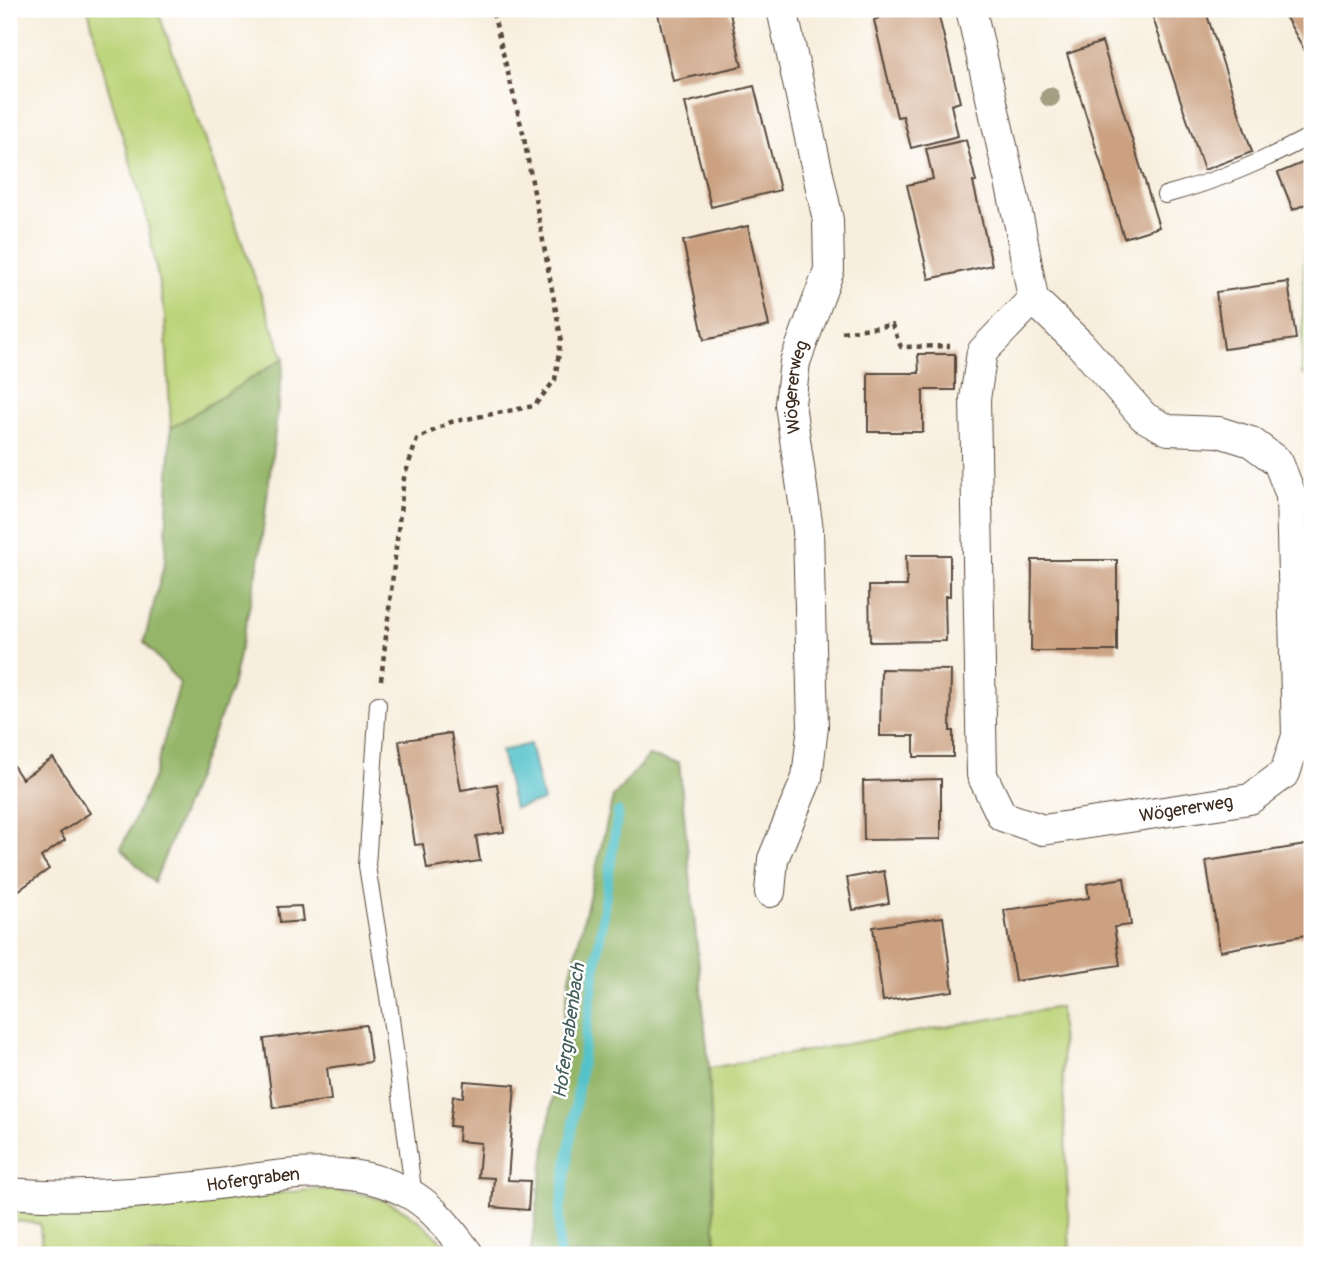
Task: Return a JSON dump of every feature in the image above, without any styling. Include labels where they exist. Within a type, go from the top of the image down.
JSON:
[{"type":"street","name":"Wögererweg","points":[[770,892],[773,859],[807,778],[813,726],[808,530],[790,404],[795,362],[829,270],[828,220],[782,9]]},
{"type":"street","points":[[971,9],[1020,226],[1033,299],[982,352]]},
{"type":"street","name":"Wögererweg","points":[[982,352],[975,399],[982,775],[1002,816],[1044,830],[1250,799],[1285,773],[1297,736],[1291,495],[1278,462],[1251,442],[1219,432],[1168,430],[1144,417],[1080,344],[1033,299]]},
{"type":"street","name":"Hofergraben","points":[[9,1193],[41,1196],[112,1195],[184,1189],[289,1174],[342,1174],[382,1182],[414,1197],[441,1218],[469,1255]]},
{"type":"lane","points":[[1165,195],[1211,183],[1312,135]]},
{"type":"lane","points":[[378,704],[367,866],[389,1003],[414,1197]]},
{"type":"path","points":[[378,704],[404,478],[417,439],[451,422],[534,406],[555,380],[561,338],[523,132],[492,9]]},
{"type":"path","points":[[810,323],[834,334],[892,325],[901,347],[964,346],[982,352]]},
{"type":"green space","points":[[88,9],[157,9],[284,358],[171,428],[165,316],[146,214],[109,91]]},
{"type":"green space","points":[[1312,234],[1312,379],[1302,374],[1305,237]]},
{"type":"green space","points":[[284,358],[259,562],[232,687],[154,883],[121,848],[154,776],[180,683],[144,642],[165,561],[171,428]]},
{"type":"green space","points":[[648,756],[679,763],[709,1068],[716,1255],[530,1255],[570,977],[613,797]]},
{"type":"green space","points":[[1060,1007],[1070,1255],[716,1255],[709,1068]]},
{"type":"green space","points":[[320,1189],[380,1199],[395,1206],[424,1225],[454,1255],[42,1255],[40,1224],[9,1220],[9,1212],[87,1213]]},
{"type":"water","points":[[530,744],[543,801],[514,808],[501,751]]},
{"type":"building","points":[[657,9],[729,9],[742,66],[673,81]]},
{"type":"building","points":[[877,9],[937,9],[960,102],[951,105],[958,136],[911,148],[903,116],[897,117],[874,20],[879,18]]},
{"type":"building","points":[[1150,9],[1205,9],[1252,152],[1204,170]]},
{"type":"building","points":[[1281,9],[1312,9],[1312,63]]},
{"type":"building","points":[[1102,42],[1159,227],[1124,238],[1067,54]]},
{"type":"building","points":[[754,86],[780,190],[711,207],[685,103]]},
{"type":"building","points":[[966,140],[992,265],[929,279],[907,185],[933,179],[926,149]]},
{"type":"building","points":[[1312,159],[1312,201],[1293,210],[1278,173]]},
{"type":"building","points":[[748,226],[769,326],[704,340],[683,241]]},
{"type":"building","points":[[1288,282],[1296,339],[1224,349],[1216,292]]},
{"type":"building","points":[[918,354],[955,354],[955,390],[923,390],[923,432],[868,432],[868,373],[919,373]]},
{"type":"building","points":[[906,555],[950,555],[950,596],[945,596],[946,641],[870,642],[869,586],[907,586]]},
{"type":"building","points":[[1032,560],[1117,560],[1117,651],[1031,651]]},
{"type":"building","points":[[881,669],[951,670],[950,731],[953,731],[953,757],[914,757],[914,736],[880,736]]},
{"type":"building","points":[[451,733],[461,790],[497,784],[504,832],[476,836],[480,861],[427,869],[423,844],[415,845],[399,741]]},
{"type":"building","points":[[53,758],[90,813],[60,833],[65,840],[41,857],[49,869],[9,897],[9,759],[22,779]]},
{"type":"building","points":[[941,779],[941,839],[864,840],[863,781]]},
{"type":"building","points":[[1312,844],[1311,934],[1220,951],[1206,861]]},
{"type":"building","points":[[884,871],[889,903],[853,910],[847,878]]},
{"type":"building","points":[[1124,878],[1131,925],[1114,927],[1120,965],[1015,981],[1004,910],[1089,898],[1087,884]]},
{"type":"building","points":[[301,906],[303,921],[280,923],[278,907]]},
{"type":"building","points":[[943,917],[953,991],[883,1001],[873,927]]},
{"type":"building","points":[[366,1025],[371,1062],[327,1068],[331,1100],[273,1108],[264,1039]]},
{"type":"building","points":[[464,1081],[515,1085],[508,1180],[530,1181],[528,1210],[492,1207],[494,1178],[478,1177],[481,1143],[458,1141],[459,1127],[450,1126],[453,1096],[463,1097]]},
{"type":"waterway","name":"Hofergrabenbach","points":[[559,1255],[559,1220],[618,812]]}]
